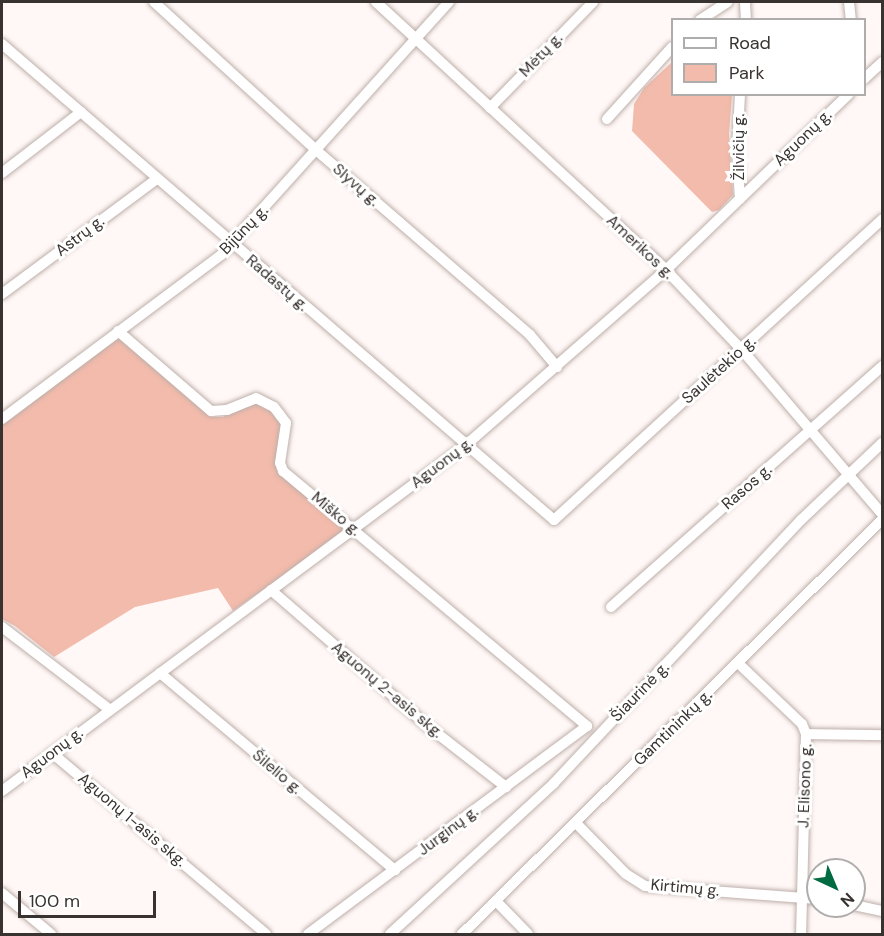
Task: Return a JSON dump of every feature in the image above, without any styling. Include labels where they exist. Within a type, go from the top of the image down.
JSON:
[{"type":"street","name":"Slyvų g.","points":[[154,2],[316,150],[530,335],[557,367]]},
{"type":"street","name":"Amerikos g.","points":[[376,2],[666,270],[742,350],[882,514]]},
{"type":"street","name":"Bijūnų g.","points":[[2,419],[206,267],[232,244],[449,2]]},
{"type":"street","name":"Mėtų g.","points":[[490,108],[593,2]]},
{"type":"street","points":[[703,18],[728,2]]},
{"type":"street","points":[[745,2],[746,18]]},
{"type":"street","points":[[849,2],[851,18]]},
{"type":"street","name":"Radastų g.","points":[[3,48],[81,112],[554,520]]},
{"type":"street","points":[[607,119],[671,48]]},
{"type":"street","points":[[866,77],[882,62]]},
{"type":"street","name":"Žilvičių g.","points":[[740,96],[737,149],[740,199]]},
{"type":"street","name":"Aguonų g.","points":[[2,791],[466,445],[666,270],[847,96]]},
{"type":"street","points":[[2,172],[81,112]]},
{"type":"street","name":"Astrų g.","points":[[2,294],[158,178]]},
{"type":"street","name":"Saulėtekio g.","points":[[554,520],[742,350],[882,219]]},
{"type":"street","name":"Miško g.","points":[[118,331],[211,411],[227,410],[256,398],[274,408],[285,423],[280,463],[283,471],[587,726]]},
{"type":"street","name":"Rasos g.","points":[[611,607],[882,366]]},
{"type":"street","name":"Šiaurinė g.","points":[[390,934],[554,783],[848,474],[882,443]]},
{"type":"street","name":"Gamtininkų g.","points":[[462,934],[739,664],[882,520]]},
{"type":"street","name":"Aguonų 2-asis skg.","points":[[271,590],[425,724],[506,787]]},
{"type":"street","points":[[2,627],[110,710]]},
{"type":"street","name":"J. Elisono g.","points":[[739,664],[802,724],[806,734],[801,934]]},
{"type":"street","name":"Šilelio g.","points":[[160,673],[395,870]]},
{"type":"street","name":"Jurginų g.","points":[[308,934],[587,726]]},
{"type":"street","points":[[806,734],[882,735]]},
{"type":"street","name":"Aguonų 1-asis skg.","points":[[52,753],[266,934]]},
{"type":"street","name":"Kirtimų g.","points":[[576,823],[626,874],[645,886],[806,898]]},
{"type":"street","points":[[2,893],[51,934]]},
{"type":"street","points":[[496,901],[528,934]]},
{"type":"street","points":[[866,908],[882,911]]},
{"type":"green space","points":[[671,63],[671,96],[732,96],[729,134],[733,195],[719,210],[712,212],[632,131],[634,104],[644,88]]},
{"type":"green space","points":[[117,337],[213,417],[223,417],[249,403],[258,403],[270,411],[282,426],[277,463],[279,474],[346,530],[233,611],[218,588],[135,607],[54,657],[15,626],[2,619],[2,424]]}]
